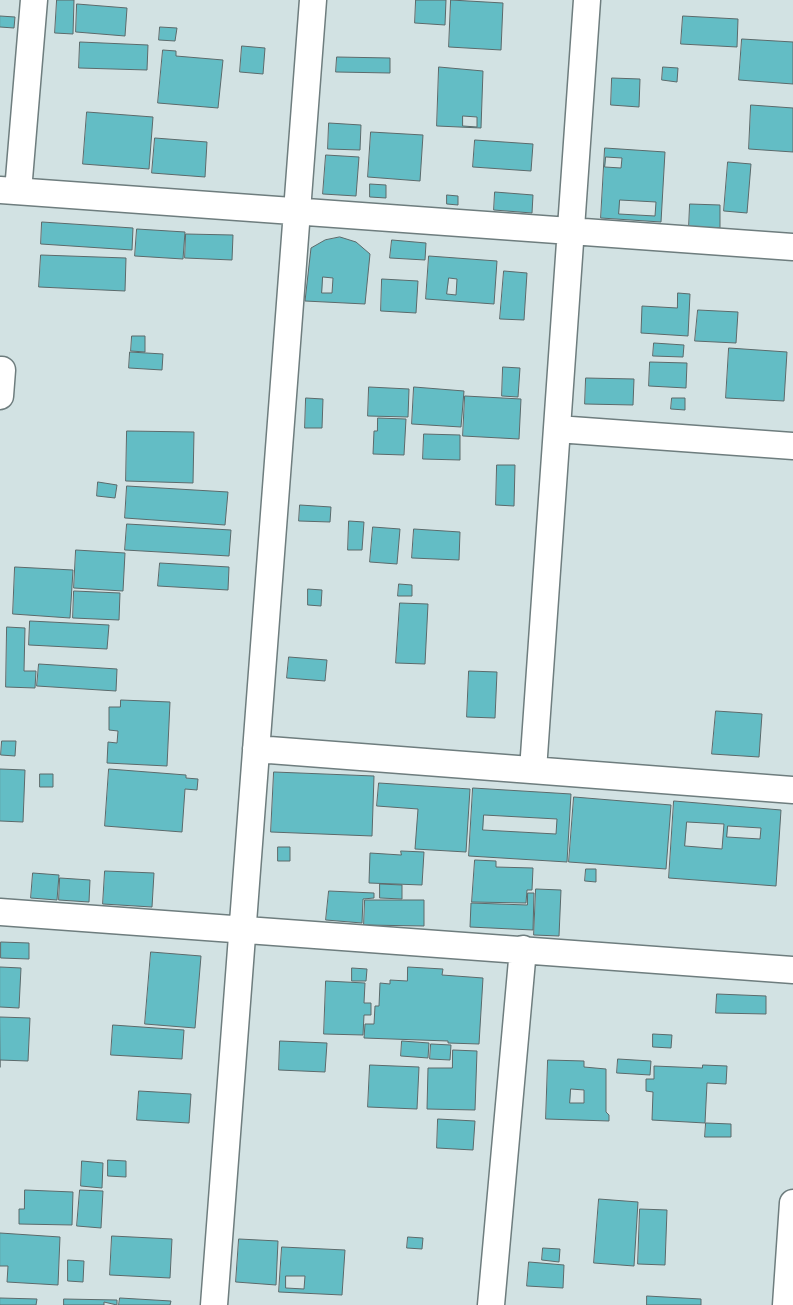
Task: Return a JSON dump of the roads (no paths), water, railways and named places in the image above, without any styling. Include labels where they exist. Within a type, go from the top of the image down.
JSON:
[{"type":"street","points":[[34,0],[9,191],[793,247]]},
{"type":"street","points":[[214,1305],[313,0]]},
{"type":"street","points":[[533,770],[587,0]]},
{"type":"street","points":[[0,370],[2,370],[0,396]]},
{"type":"street","points":[[557,429],[793,446]]},
{"type":"street","points":[[256,749],[793,790]]},
{"type":"street","points":[[0,912],[793,970]]},
{"type":"street","points":[[491,1305],[523,950]]},
{"type":"street","points":[[786,1305],[793,1203]]}]
